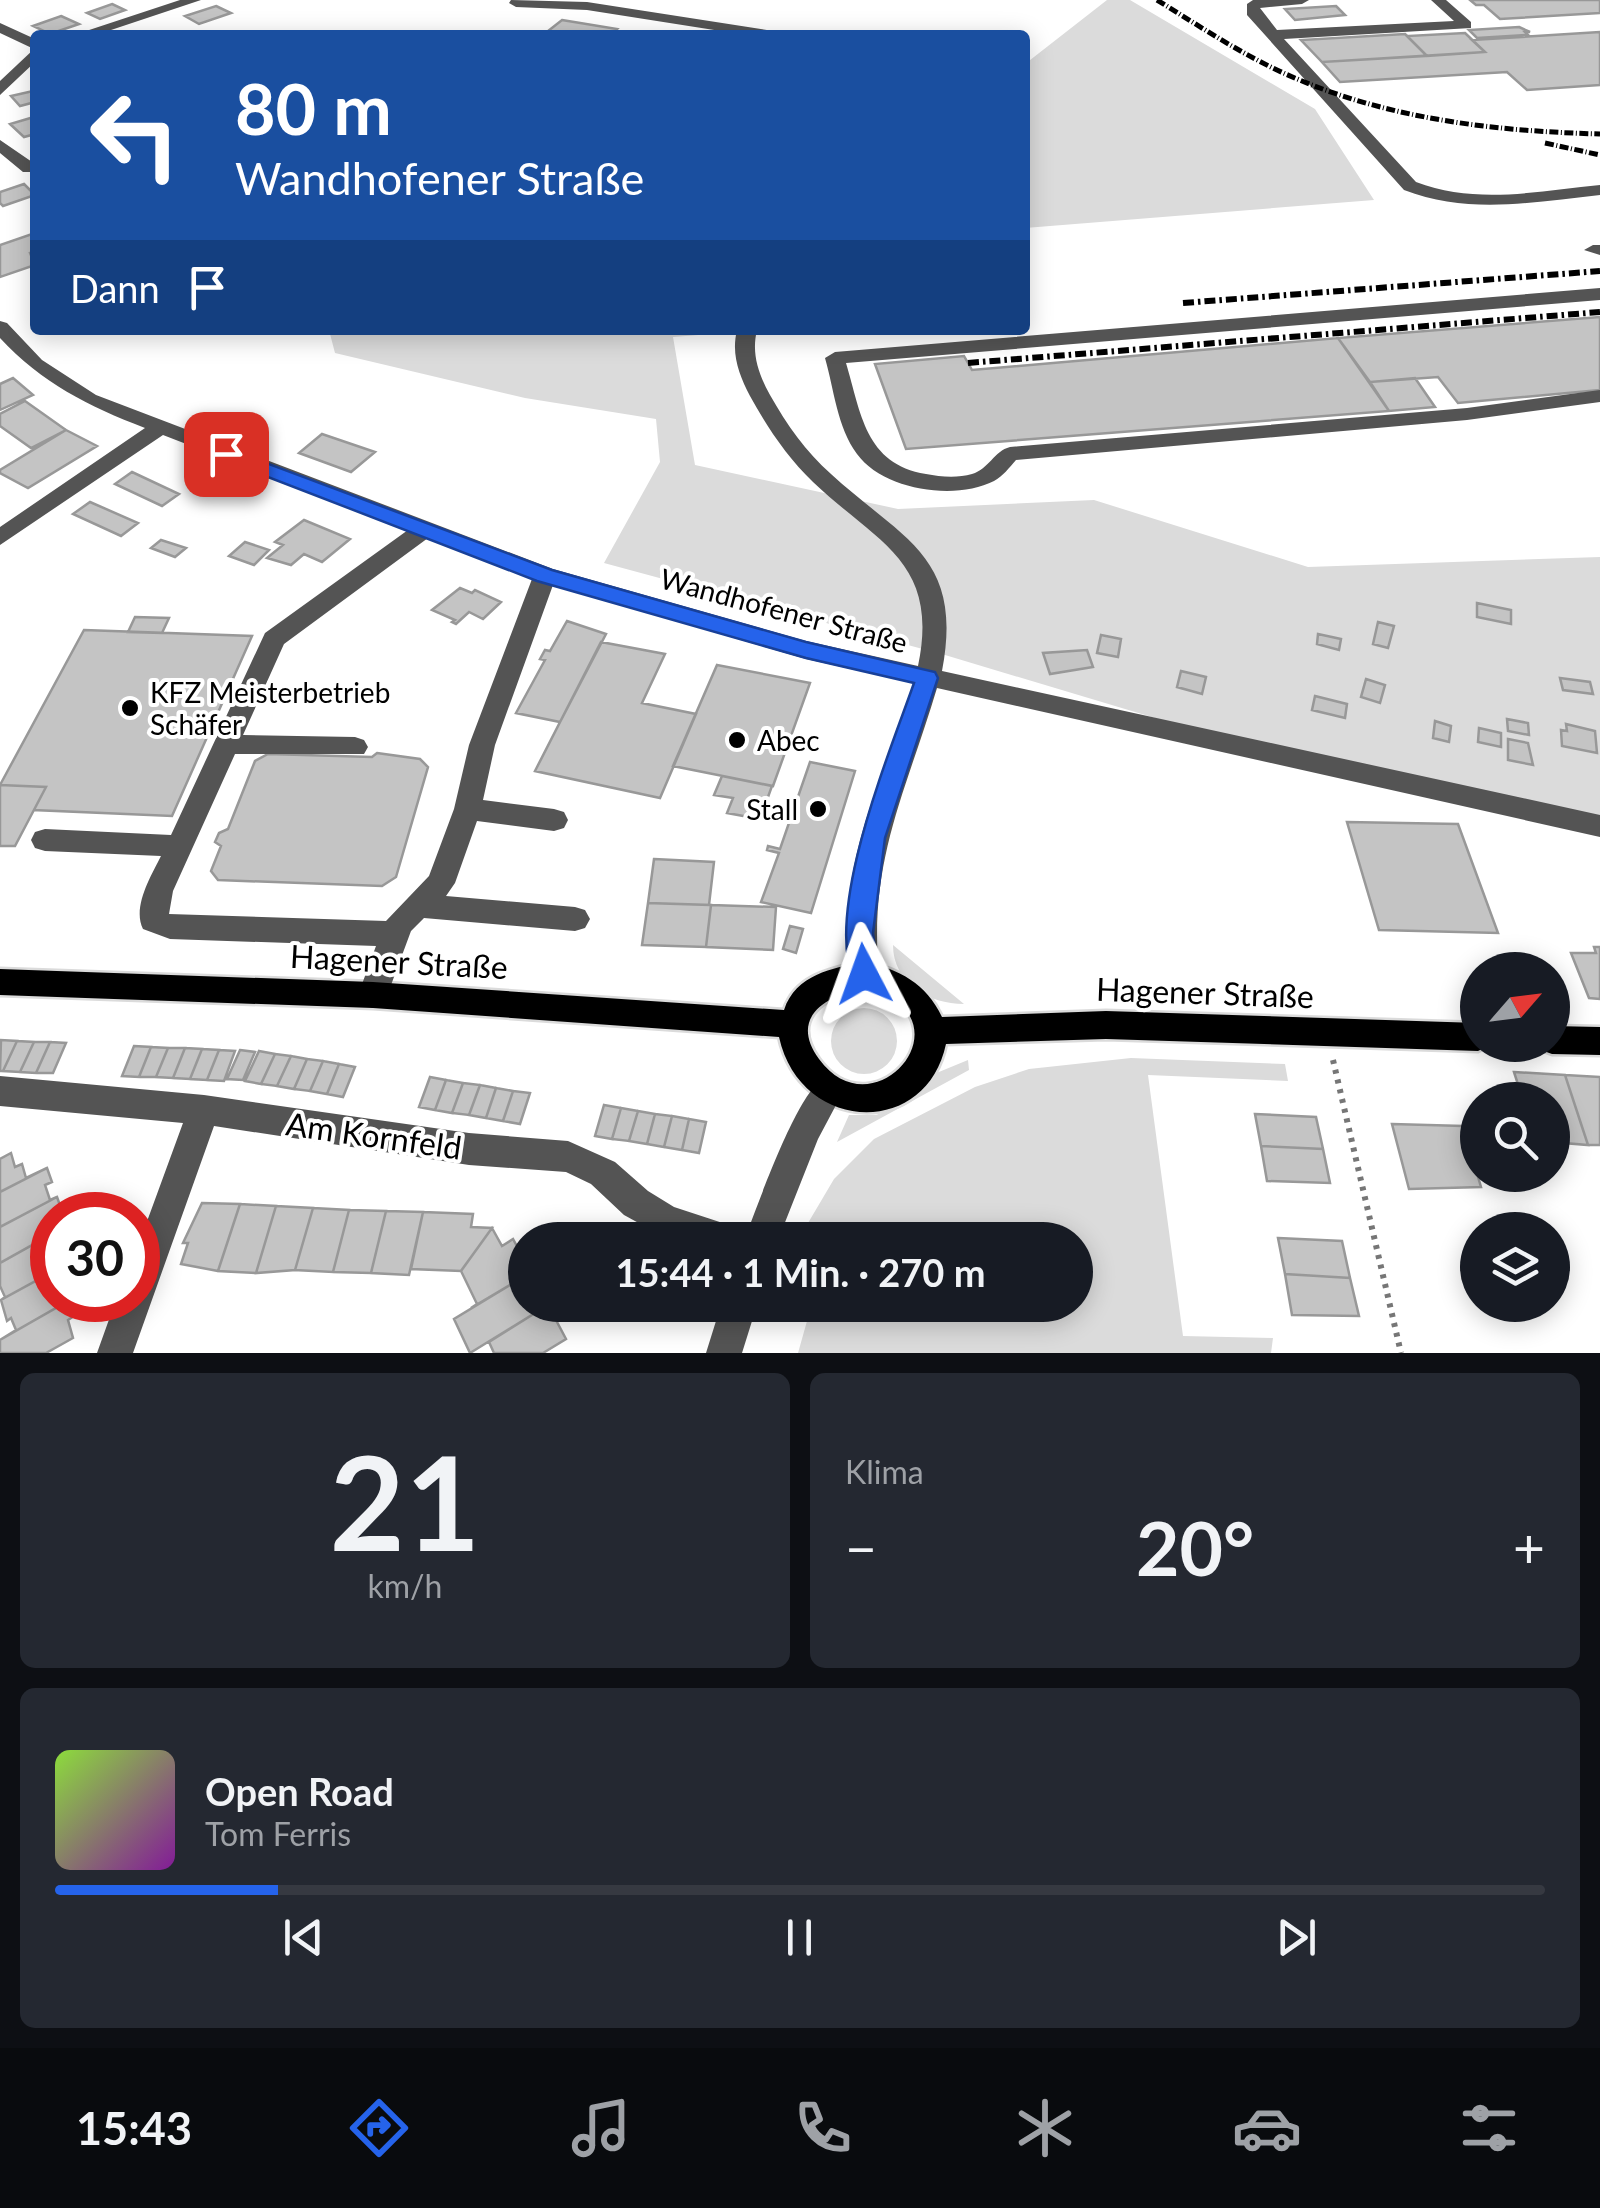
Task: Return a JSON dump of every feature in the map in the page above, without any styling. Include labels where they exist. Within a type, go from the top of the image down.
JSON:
[{"type":"main road","points":[[864,974],[884,978],[915,998],[931,1031],[928,1057],[913,1080],[888,1095],[858,1099],[828,1090],[798,1062],[792,1024],[798,1007],[826,982],[864,974]]},
{"type":"main road","name":"Hagener Straße","points":[[0,982],[373,995],[792,1024]]},
{"type":"main road","name":"Hagener Straße","points":[[931,1031],[1106,1025],[1460,1036]]},
{"type":"main road","points":[[1570,1040],[1600,1041]]},
{"type":"street","points":[[97,30],[194,0]]},
{"type":"street","points":[[1302,0],[1254,4],[1252,12],[1410,186],[1433,197],[1460,202],[1600,190]]},
{"type":"street","points":[[1272,35],[1466,25],[1438,0]]},
{"type":"street","points":[[516,3],[587,6],[740,30]]},
{"type":"street","points":[[0,27],[30,46]]},
{"type":"street","points":[[0,90],[30,55]]},
{"type":"street","points":[[0,145],[30,168]]},
{"type":"street","points":[[1600,294],[835,358],[864,450],[884,468],[916,480],[952,484],[987,476],[1010,454],[1467,414],[1600,396]]},
{"type":"street","name":"Wandhofener Straße","points":[[0,327],[36,364],[89,399],[545,576],[806,650],[1600,826]]},
{"type":"street","points":[[744,335],[742,342],[750,377],[779,432],[822,478],[914,557],[930,588],[936,630],[927,678],[872,838],[860,933],[864,974]]},
{"type":"street","points":[[0,538],[160,428]]},
{"type":"street","points":[[396,934],[170,927],[153,920],[159,891],[274,639],[424,530]]},
{"type":"street","points":[[373,995],[399,924],[441,883],[468,808],[482,745],[545,576]]},
{"type":"street","points":[[226,744],[356,748]]},
{"type":"street","points":[[468,808],[554,820]]},
{"type":"street","points":[[45,840],[179,846]]},
{"type":"street","points":[[416,906],[575,919]]},
{"type":"street","points":[[768,1222],[805,1131],[828,1090]]},
{"type":"street","name":"Am Kornfeld","points":[[0,1092],[204,1110],[469,1148],[568,1157],[604,1173],[636,1203],[669,1222]]},
{"type":"street","points":[[160,1231],[204,1110]]},
{"type":"street","points":[[115,1353],[126,1322]]},
{"type":"street","points":[[724,1353],[734,1322]]},
{"type":"path","points":[[1327,1032],[1401,1353]]},
{"type":"shaded area","points":[[1107,0],[1130,0],[1315,109],[1374,200],[1030,228],[1030,60]]},
{"type":"shaded area","points":[[330,335],[698,335],[673,337],[695,465],[898,509],[1094,500],[1308,567],[1600,557],[1600,818],[1235,742],[945,655],[604,563],[660,462],[656,419],[525,398],[335,353]]},
{"type":"shaded area","points":[[893,945],[964,1004],[938,1000],[915,989],[899,970]]},
{"type":"shaded area","points":[[864,1008],[887,1018],[897,1041],[887,1064],[864,1074],[841,1064],[831,1041],[841,1018]]},
{"type":"shaded area","points":[[1131,1058],[1285,1064],[1288,1081],[1148,1075],[1183,1336],[1273,1338],[1271,1353],[798,1353],[807,1322],[1093,1322],[1093,1222],[809,1222],[834,1179],[874,1139],[975,1087],[1029,1069]]},
{"type":"shaded area","points":[[968,1060],[969,1070],[837,1142],[849,1115],[876,1115],[904,1104],[923,1092],[934,1074]]},
{"type":"building","points":[[1470,0],[1600,0],[1600,13],[1500,19],[1484,5]]},
{"type":"building","points":[[112,4],[125,10],[100,19],[87,13]]},
{"type":"building","points":[[216,6],[231,13],[199,24],[185,16]]},
{"type":"building","points":[[1336,6],[1345,15],[1295,20],[1285,9]]},
{"type":"building","points":[[61,16],[79,24],[62,30],[33,26]]},
{"type":"building","points":[[562,20],[617,29],[616,30],[549,30]]},
{"type":"building","points":[[1519,27],[1530,32],[1477,38],[1469,30]]},
{"type":"building","points":[[1600,32],[1600,85],[1527,90],[1507,72],[1340,82],[1322,62],[1485,52],[1472,40]]},
{"type":"building","points":[[1465,33],[1485,52],[1427,56],[1407,36]]},
{"type":"building","points":[[1405,34],[1427,56],[1322,62],[1301,40]]},
{"type":"building","points":[[30,92],[30,103],[20,106],[11,96]]},
{"type":"building","points":[[30,118],[30,135],[24,137],[10,124]]},
{"type":"building","points":[[24,184],[30,197],[3,206],[0,192]]},
{"type":"building","points":[[30,235],[30,267],[0,277],[0,245]]},
{"type":"building","points":[[1600,317],[1600,390],[1458,403],[1438,377],[1370,382],[1338,338]]},
{"type":"building","points":[[1338,338],[1389,411],[906,449],[875,364],[964,356],[972,370]]},
{"type":"building","points":[[13,378],[33,395],[0,410],[0,384]]},
{"type":"building","points":[[1415,378],[1435,407],[1389,411],[1370,382]]},
{"type":"building","points":[[25,401],[66,430],[31,448],[0,426],[0,414]]},
{"type":"building","points":[[66,430],[97,446],[28,488],[0,473],[0,470]]},
{"type":"building","points":[[322,434],[375,452],[351,472],[299,453]]},
{"type":"building","points":[[132,472],[179,494],[162,506],[115,484]]},
{"type":"building","points":[[90,502],[138,523],[121,536],[73,514]]},
{"type":"building","points":[[304,520],[350,539],[322,562],[304,554],[291,565],[267,558],[283,545],[275,542]]},
{"type":"building","points":[[161,540],[186,548],[175,557],[151,548]]},
{"type":"building","points":[[245,542],[269,550],[254,565],[229,556]]},
{"type":"building","points":[[460,588],[501,602],[483,619],[469,612],[456,624],[432,610]]},
{"type":"building","points":[[1477,603],[1511,610],[1511,624],[1477,617]]},
{"type":"building","points":[[135,617],[169,618],[162,633],[128,632]]},
{"type":"building","points":[[567,621],[606,634],[560,722],[516,713],[545,660],[540,659],[545,650],[550,651]]},
{"type":"building","points":[[1378,622],[1394,626],[1388,648],[1373,644]]},
{"type":"building","name":"KFZ Meisterbetrieb Schäfer","points":[[84,630],[252,636],[172,816],[34,810],[46,787],[0,785]]},
{"type":"building","points":[[1318,634],[1341,639],[1339,650],[1317,644]]},
{"type":"building","points":[[1101,635],[1121,639],[1118,657],[1097,653]]},
{"type":"building","points":[[601,642],[665,654],[642,703],[696,714],[660,798],[535,771]]},
{"type":"building","points":[[1087,650],[1093,667],[1050,674],[1043,653]]},
{"type":"building","name":"Abec","points":[[717,665],[810,683],[773,786],[673,766]]},
{"type":"building","points":[[1181,671],[1206,677],[1202,694],[1177,687]]},
{"type":"building","points":[[1560,678],[1590,682],[1593,694],[1563,690]]},
{"type":"building","points":[[1366,679],[1385,685],[1380,703],[1361,697]]},
{"type":"building","points":[[1315,696],[1347,704],[1345,718],[1312,710]]},
{"type":"building","points":[[1507,719],[1528,723],[1529,735],[1508,731]]},
{"type":"building","points":[[1435,721],[1451,726],[1449,742],[1433,738]]},
{"type":"building","points":[[1566,724],[1595,731],[1597,753],[1562,746],[1561,730],[1567,731]]},
{"type":"building","points":[[1479,728],[1501,733],[1501,747],[1478,742]]},
{"type":"building","points":[[1508,739],[1528,743],[1533,765],[1508,760]]},
{"type":"building","points":[[377,753],[420,759],[428,767],[396,877],[382,886],[218,880],[211,871],[221,846],[215,842],[219,833],[228,829],[255,761],[268,754],[372,757]]},
{"type":"building","name":"Stall","points":[[810,762],[855,771],[811,913],[761,902],[779,853],[767,850],[768,846],[780,849]]},
{"type":"building","points":[[722,776],[772,786],[760,819],[727,813],[733,798],[714,795]]},
{"type":"building","points":[[0,785],[46,787],[15,846],[0,846]]},
{"type":"building","points":[[1347,822],[1458,824],[1498,933],[1379,930]]},
{"type":"building","points":[[654,859],[714,862],[709,905],[648,903]]},
{"type":"building","points":[[648,903],[711,905],[706,947],[642,945]]},
{"type":"building","points":[[711,905],[776,907],[773,950],[706,947]]},
{"type":"building","points":[[790,926],[803,929],[796,953],[783,949]]},
{"type":"building","points":[[1594,947],[1600,947],[1600,999],[1589,998],[1571,953],[1596,953]]},
{"type":"building","points":[[1,1040],[17,1041],[3,1071],[0,1071]]},
{"type":"building","points":[[17,1041],[34,1042],[20,1072],[3,1071]]},
{"type":"building","points":[[34,1042],[50,1042],[36,1073],[20,1072]]},
{"type":"building","points":[[50,1042],[66,1043],[53,1073],[36,1073]]},
{"type":"building","points":[[134,1046],[151,1047],[139,1077],[122,1076]]},
{"type":"building","points":[[151,1047],[168,1048],[156,1077],[139,1077]]},
{"type":"building","points":[[168,1048],[185,1048],[173,1078],[156,1077]]},
{"type":"building","points":[[185,1048],[202,1049],[190,1079],[173,1078]]},
{"type":"building","points":[[202,1049],[219,1050],[207,1080],[190,1079]]},
{"type":"building","points":[[219,1050],[235,1051],[224,1081],[207,1080]]},
{"type":"building","points":[[240,1050],[255,1052],[243,1080],[227,1079]]},
{"type":"building","points":[[259,1051],[275,1054],[261,1084],[245,1081]]},
{"type":"building","points":[[275,1054],[291,1056],[277,1086],[261,1084]]},
{"type":"building","points":[[291,1056],[307,1059],[294,1089],[277,1086]]},
{"type":"building","points":[[307,1059],[323,1061],[310,1091],[294,1089]]},
{"type":"building","points":[[323,1061],[339,1064],[327,1094],[310,1091]]},
{"type":"building","points":[[339,1064],[355,1067],[343,1097],[327,1094]]},
{"type":"building","points":[[1514,1072],[1565,1075],[1567,1082],[1517,1082]]},
{"type":"building","points":[[1565,1075],[1600,1077],[1600,1145],[1588,1145]]},
{"type":"building","points":[[430,1077],[446,1080],[435,1110],[419,1107]]},
{"type":"building","points":[[446,1080],[463,1083],[452,1113],[435,1110]]},
{"type":"building","points":[[463,1083],[480,1085],[469,1115],[452,1113]]},
{"type":"building","points":[[480,1085],[496,1088],[486,1118],[469,1115]]},
{"type":"building","points":[[496,1088],[513,1091],[503,1121],[486,1118]]},
{"type":"building","points":[[1570,1090],[1588,1145],[1570,1144]]},
{"type":"building","points":[[513,1091],[530,1093],[520,1124],[503,1121]]},
{"type":"building","points":[[604,1105],[621,1108],[612,1139],[595,1136]]},
{"type":"building","points":[[621,1108],[638,1111],[629,1141],[612,1139]]},
{"type":"building","points":[[638,1111],[655,1114],[647,1144],[629,1141]]},
{"type":"building","points":[[655,1114],[672,1116],[664,1147],[647,1144]]},
{"type":"building","points":[[1255,1114],[1316,1117],[1323,1149],[1261,1146]]},
{"type":"building","points":[[672,1116],[689,1119],[682,1150],[664,1147]]},
{"type":"building","points":[[689,1119],[706,1122],[699,1153],[682,1150]]},
{"type":"building","points":[[1392,1124],[1460,1126],[1460,1188],[1409,1189]]},
{"type":"building","points":[[1261,1146],[1323,1149],[1330,1183],[1267,1181]]},
{"type":"building","points":[[11,1153],[15,1167],[22,1164],[26,1178],[47,1168],[0,1192],[0,1159]]},
{"type":"building","points":[[47,1168],[52,1182],[45,1185],[47,1192],[30,1192],[30,1211],[0,1227],[0,1192]]},
{"type":"building","points":[[202,1203],[240,1204],[218,1271],[181,1264],[188,1243],[183,1243]]},
{"type":"building","points":[[240,1204],[276,1206],[256,1273],[218,1271]]},
{"type":"building","points":[[276,1206],[313,1208],[295,1270],[256,1273]]},
{"type":"building","points":[[313,1208],[349,1210],[333,1272],[295,1270]]},
{"type":"building","points":[[349,1210],[386,1211],[371,1273],[333,1272]]},
{"type":"building","points":[[30,1211],[30,1246],[0,1263],[0,1227]]},
{"type":"building","points":[[386,1211],[423,1212],[409,1275],[371,1273]]},
{"type":"building","points":[[423,1212],[473,1214],[471,1227],[492,1228],[461,1271],[411,1269]]},
{"type":"building","points":[[492,1228],[502,1246],[508,1242],[508,1286],[471,1308],[477,1304],[461,1271]]},
{"type":"building","points":[[1278,1238],[1342,1241],[1350,1278],[1285,1274]]},
{"type":"building","points":[[30,1246],[30,1284],[1,1300],[5,1297],[0,1286],[0,1263]]},
{"type":"building","points":[[1285,1274],[1350,1278],[1359,1316],[1292,1315]]},
{"type":"building","points":[[30,1284],[32,1322],[0,1340],[16,1330],[11,1318],[7,1321],[1,1300]]},
{"type":"building","points":[[508,1286],[508,1322],[520,1322],[470,1353],[454,1319]]},
{"type":"building","points":[[32,1322],[69,1322],[73,1338],[46,1353],[0,1353],[0,1340]]},
{"type":"building","points":[[521,1322],[557,1322],[566,1339],[543,1353],[494,1353],[489,1342]]},
{"type":"railway","points":[[1157,0],[1261,62],[1355,100],[1476,125],[1600,134]]},
{"type":"railway","points":[[1545,143],[1600,155]]},
{"type":"railway","points":[[1183,303],[1600,271]]},
{"type":"railway","points":[[968,363],[1600,312]]},
{"type":"place","name":"KFZ Meisterbetrieb Schäfer","points":[[130,708]]},
{"type":"place","name":"Abec","points":[[737,740]]},
{"type":"place","name":"Stall","points":[[818,809]]},
{"type":"route","points":[[226,454],[545,576],[806,650],[927,678],[872,838],[860,933],[864,974]]}]
